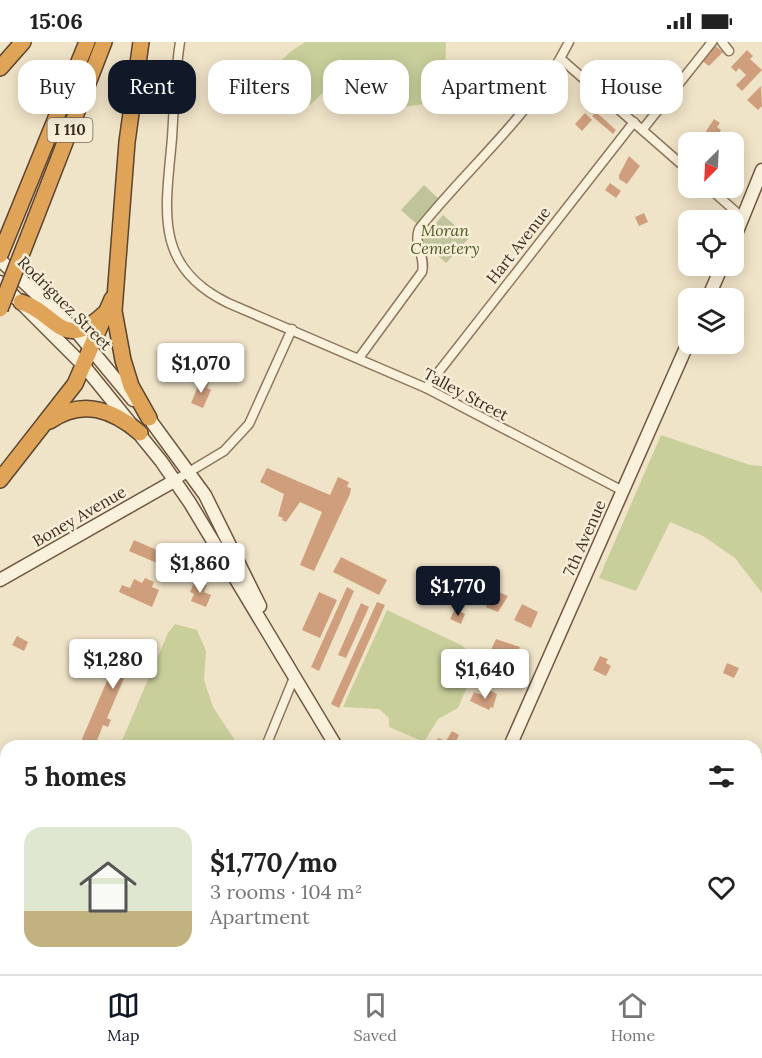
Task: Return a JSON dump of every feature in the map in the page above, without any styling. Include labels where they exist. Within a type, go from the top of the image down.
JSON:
[{"type":"highway","points":[[0,69],[23,42]]},
{"type":"highway","name":"I 110","points":[[0,255],[87,42]]},
{"type":"highway","name":"I 110","points":[[0,309],[104,42]]},
{"type":"highway","points":[[141,42],[128,142],[115,293],[116,332],[123,360],[131,386],[149,418]]},
{"type":"highway","points":[[0,480],[75,384],[92,351],[115,293]]},
{"type":"highway","points":[[21,302],[33,305],[60,330],[75,330],[89,326],[107,312]]},
{"type":"highway","points":[[40,428],[61,413],[82,408],[109,411],[140,434]]},
{"type":"main road","points":[[744,215],[762,170]]},
{"type":"main road","name":"Rodriguez Street","points":[[0,261],[75,330],[149,418],[189,471],[226,533],[276,643]]},
{"type":"main road","name":"Rodriguez Street","points":[[0,282],[84,366],[140,434],[174,481],[276,643],[333,740]]},
{"type":"main road","name":"7th Avenue","points":[[513,740],[683,354]]},
{"type":"main road","name":"Boney Avenue","points":[[0,580],[174,481]]},
{"type":"street","points":[[174,481],[224,450],[249,423],[292,329],[228,303],[196,285],[177,260],[170,243],[165,226],[166,202],[180,42]]},
{"type":"street","points":[[359,358],[422,272],[424,264],[417,240],[418,229],[504,134],[561,59],[569,42]]},
{"type":"street","points":[[643,129],[712,42]]},
{"type":"street","points":[[722,42],[729,51]]},
{"type":"street","points":[[561,59],[678,161]]},
{"type":"street","name":"Hart Avenue","points":[[426,388],[634,122]]},
{"type":"street","points":[[720,198],[734,210]]},
{"type":"street","name":"Talley Street","points":[[292,329],[426,388],[623,491]]},
{"type":"street","points":[[268,740],[295,674]]},
{"type":"green space","points":[[305,42],[446,42],[446,60],[421,60],[421,104],[409,106],[409,60],[323,60],[323,93],[311,104],[311,60],[282,60]]},
{"type":"green space","points":[[424,185],[440,200],[418,225],[401,210]]},
{"type":"green space","name":"Moran Cemetery","points":[[443,215],[469,238],[446,263],[421,240]]},
{"type":"green space","points":[[661,435],[750,465],[762,466],[762,593],[735,558],[703,536],[670,522],[636,591],[599,578]]},
{"type":"green space","points":[[387,610],[461,645],[475,656],[476,666],[458,708],[438,719],[425,740],[419,740],[389,727],[389,718],[379,709],[343,707]]},
{"type":"green space","points":[[175,624],[197,630],[206,651],[204,680],[213,707],[235,740],[122,740],[168,633]]},
{"type":"building","points":[[712,43],[723,52],[709,66],[700,59]]},
{"type":"building","points":[[747,50],[753,56],[750,59],[762,70],[742,91],[736,85],[746,75],[739,68],[736,72],[731,67]]},
{"type":"building","points":[[761,86],[762,106],[758,110],[747,100]]},
{"type":"building","points":[[584,114],[592,120],[582,131],[575,124]]},
{"type":"building","points":[[598,114],[616,130],[613,134],[592,116]]},
{"type":"building","points":[[714,119],[720,123],[717,127],[721,130],[720,132],[706,132]]},
{"type":"building","points":[[629,156],[640,166],[627,184],[619,179],[619,175]]},
{"type":"building","points":[[610,183],[621,191],[616,198],[605,190]]},
{"type":"building","points":[[644,213],[648,222],[639,226],[635,217]]},
{"type":"building","points":[[201,379],[209,382],[207,388],[211,390],[203,408],[191,403]]},
{"type":"building","points":[[267,468],[330,495],[338,477],[349,482],[347,487],[351,488],[350,494],[314,571],[300,565],[322,512],[300,502],[286,522],[282,520],[283,518],[278,516],[284,494],[260,482]]},
{"type":"building","points":[[134,540],[184,562],[180,573],[129,551]]},
{"type":"building","points":[[341,557],[387,580],[379,595],[333,572]]},
{"type":"building","points":[[145,578],[154,582],[152,587],[159,590],[152,607],[119,592],[122,585],[130,588],[134,579],[142,583]]},
{"type":"building","points":[[195,580],[207,585],[204,592],[211,595],[206,607],[191,601],[194,594],[190,592]]},
{"type":"building","points":[[347,587],[354,591],[319,671],[311,667]]},
{"type":"building","points":[[494,590],[508,596],[498,612],[486,607]]},
{"type":"building","points":[[319,592],[337,600],[320,638],[302,630]]},
{"type":"building","points":[[377,602],[385,605],[339,708],[331,704]]},
{"type":"building","points":[[361,603],[369,607],[346,658],[338,655]]},
{"type":"building","points":[[522,604],[538,612],[531,628],[514,620]]},
{"type":"building","points":[[455,609],[465,614],[461,624],[450,619]]},
{"type":"building","points":[[17,636],[28,642],[24,651],[12,645]]},
{"type":"building","points":[[125,639],[149,649],[143,663],[135,660],[133,671],[128,669],[107,718],[111,720],[108,727],[103,725],[97,740],[82,740]]},
{"type":"building","points":[[496,639],[520,647],[510,664],[498,658],[500,654],[491,650]]},
{"type":"building","points":[[600,656],[608,659],[606,663],[611,666],[606,676],[593,670]]},
{"type":"building","points":[[727,663],[739,668],[734,678],[723,673]]},
{"type":"building","points":[[489,690],[497,694],[493,708],[489,710],[470,701],[474,692],[486,697]]},
{"type":"building","points":[[452,731],[459,735],[457,740],[447,740]]}]
